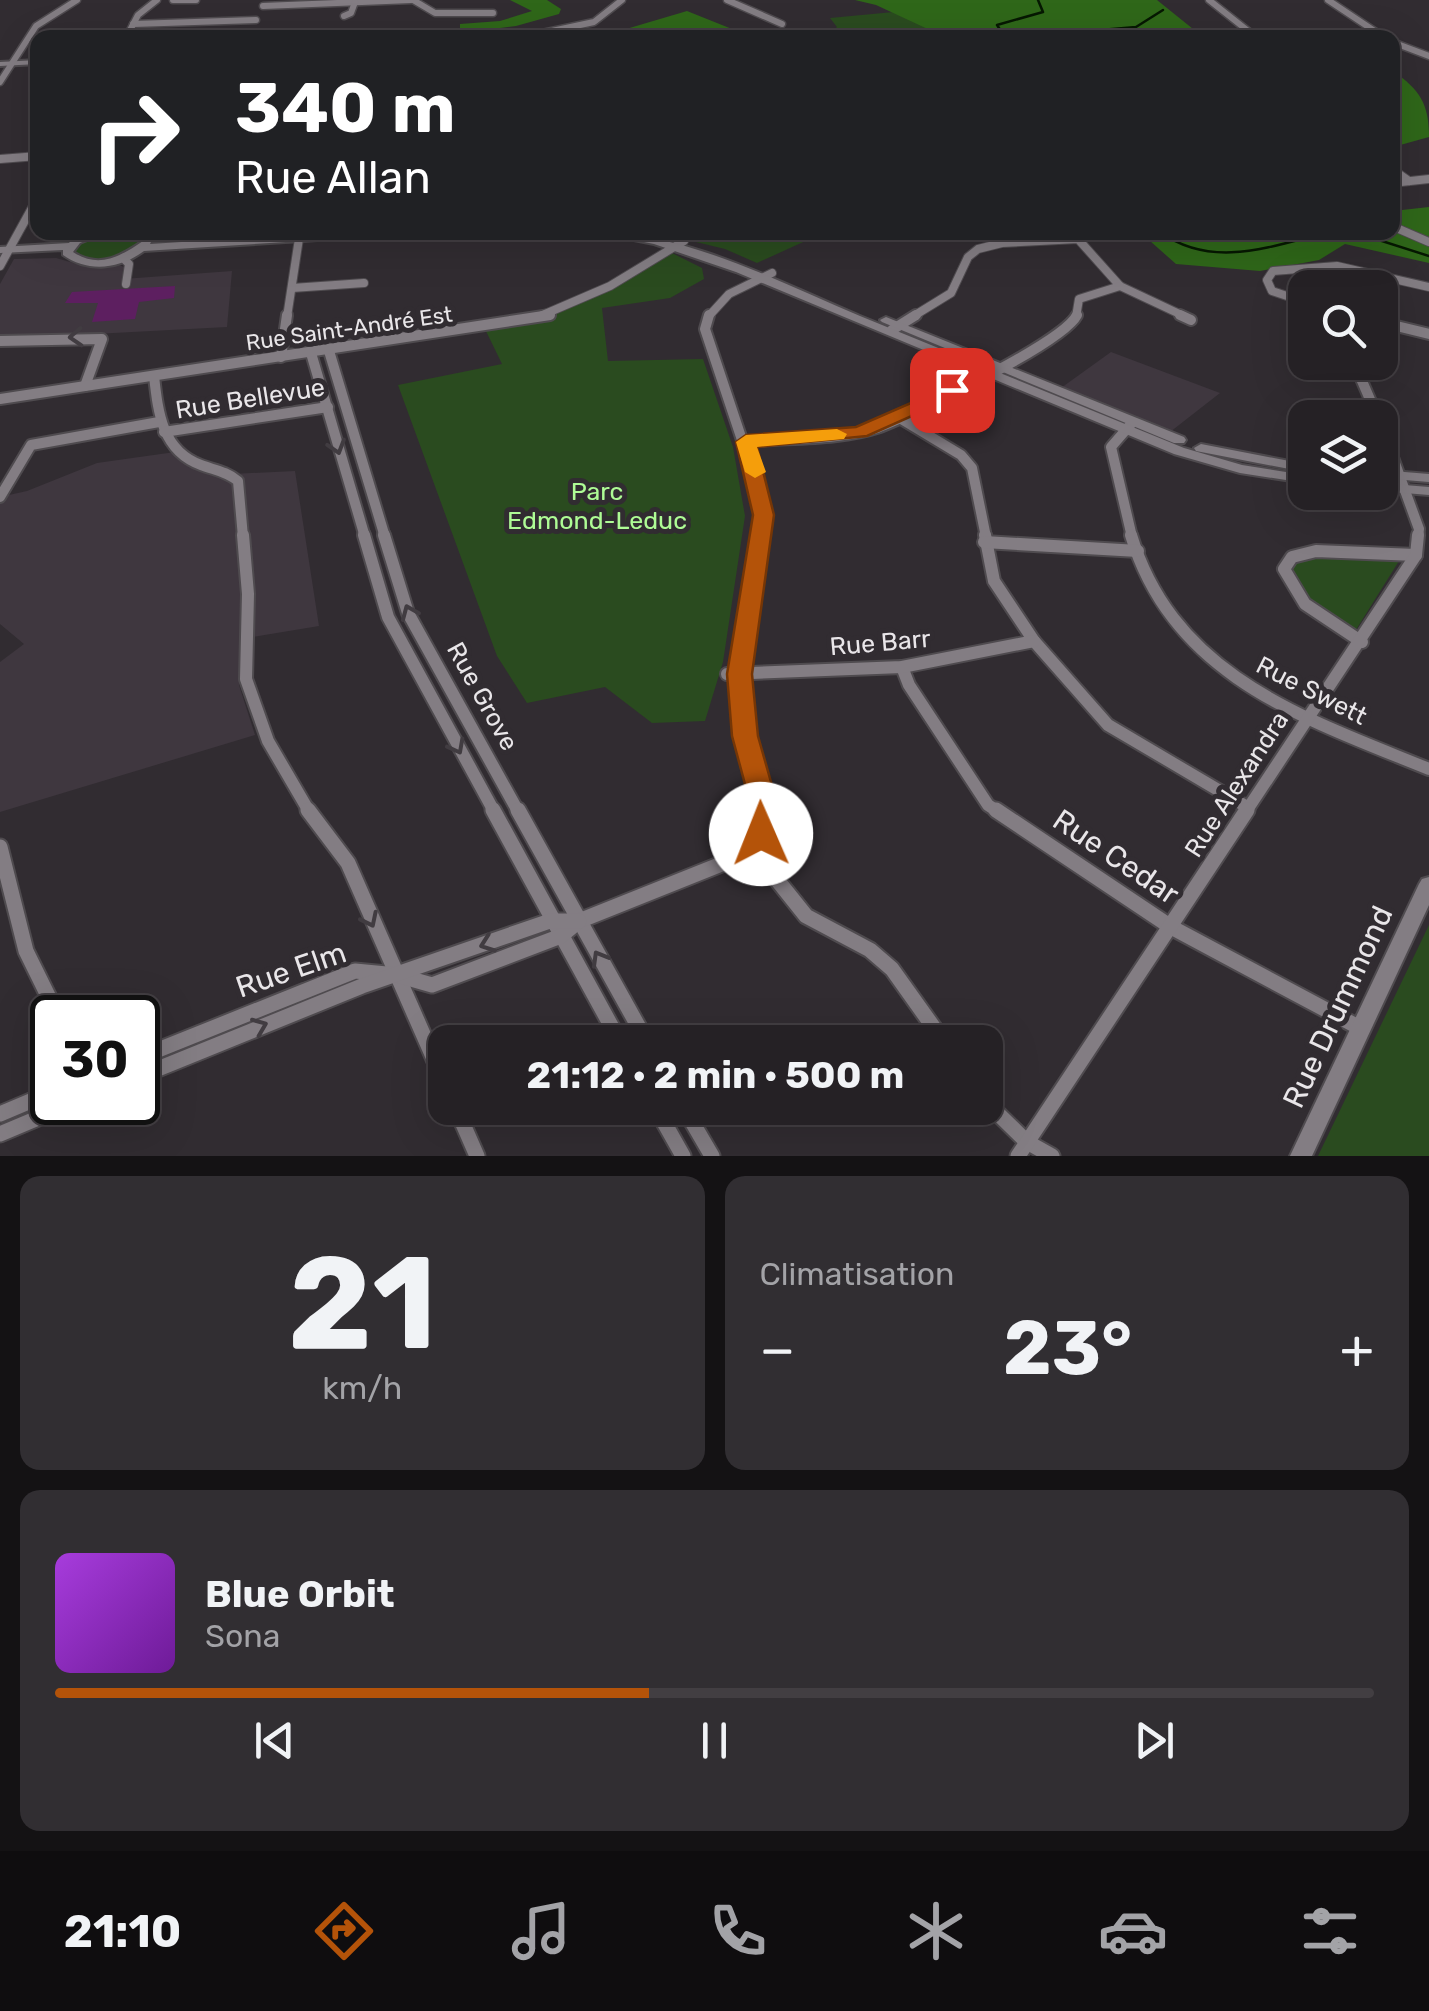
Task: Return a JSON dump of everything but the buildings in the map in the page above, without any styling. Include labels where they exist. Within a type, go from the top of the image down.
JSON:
[{"type":"street","points":[[36,30],[44,18],[77,0]]},
{"type":"street","points":[[131,30],[157,0]]},
{"type":"street","points":[[173,0],[196,0]]},
{"type":"street","points":[[254,30],[264,3],[412,0],[434,14],[493,13]]},
{"type":"street","points":[[610,0],[621,0]]},
{"type":"street","points":[[556,30],[594,22],[621,0]]},
{"type":"street","points":[[727,0],[782,24]]},
{"type":"street","points":[[1209,0],[1248,30]]},
{"type":"street","points":[[1328,0],[1374,30]]},
{"type":"street","points":[[344,16],[351,12],[355,2]]},
{"type":"street","points":[[134,24],[256,20]]},
{"type":"street","points":[[0,82],[30,39]]},
{"type":"street","points":[[1400,45],[1429,56]]},
{"type":"street","points":[[0,64],[30,63]]},
{"type":"street","points":[[0,159],[30,157]]},
{"type":"street","points":[[1400,175],[1409,181]]},
{"type":"street","points":[[1400,182],[1429,179]]},
{"type":"street","points":[[3,255],[30,210]]},
{"type":"street","points":[[1400,229],[1429,242]]},
{"type":"street","points":[[3,255],[69,249],[86,240]]},
{"type":"street","points":[[141,240],[145,245]]},
{"type":"street","points":[[69,249],[89,262],[123,258],[145,245],[215,240]]},
{"type":"street","points":[[281,357],[299,240]]},
{"type":"street","points":[[652,240],[679,244]]},
{"type":"street","points":[[669,240],[1001,368],[1129,426],[1206,449],[1288,465]]},
{"type":"street","points":[[894,329],[950,293],[968,257],[1002,243],[1059,240]]},
{"type":"street","points":[[1079,240],[1120,286],[1191,320]]},
{"type":"street","name":"Rue Saint-André Est","points":[[0,399],[548,316],[610,286],[679,244]]},
{"type":"street","points":[[123,258],[129,264],[126,284]]},
{"type":"street","points":[[1288,296],[1272,291],[1267,280],[1273,271],[1337,266],[1354,270]]},
{"type":"street","points":[[767,276],[727,295],[707,314],[705,329],[746,442],[764,515],[734,674],[745,736],[766,814],[754,851],[788,900],[806,916],[870,950],[892,969],[932,1025]]},
{"type":"street","points":[[1398,281],[1429,288]]},
{"type":"street","points":[[292,288],[364,283]]},
{"type":"street","points":[[746,442],[860,432],[1001,368],[1067,328],[1076,318],[1079,299],[1086,293],[1120,286]]},
{"type":"street","points":[[1398,326],[1429,334]]},
{"type":"street","points":[[894,329],[987,374],[1240,470],[1288,477]]},
{"type":"street","points":[[0,342],[94,336],[102,340],[85,386]]},
{"type":"street","name":"Rue Grove","points":[[328,351],[408,613],[637,1025]]},
{"type":"street","name":"Rue Grove","points":[[311,353],[388,617],[550,921],[611,1025]]},
{"type":"street","points":[[154,376],[162,427],[174,452],[187,461],[232,474],[238,482],[248,594],[246,680],[268,741],[313,818],[348,863],[428,1045]]},
{"type":"street","name":"Rue Bellevue","points":[[0,497],[12,486],[22,452],[31,445],[343,404]]},
{"type":"street","points":[[898,416],[960,454],[972,468],[994,581],[1034,641],[1108,726],[1247,807]]},
{"type":"street","name":"Rue Swett","points":[[1129,426],[1111,447],[1138,551],[1163,608],[1194,642],[1241,681],[1305,717],[1429,769]]},
{"type":"street","points":[[1362,642],[1313,612],[1292,592],[1284,569],[1292,556],[1316,551],[1416,555],[1419,529],[1398,464]]},
{"type":"street","points":[[1398,484],[1429,478]]},
{"type":"street","points":[[1398,480],[1429,491]]},
{"type":"street","points":[[984,542],[1138,551]]},
{"type":"street","name":"Rue Alexandra","points":[[1023,1149],[1305,717],[1362,642],[1416,555]]},
{"type":"street","name":"Rue Barr","points":[[734,674],[902,668],[1034,641]]},
{"type":"street","name":"Rue Cedar","points":[[902,668],[908,685],[988,805],[1171,927],[1360,1028]]},
{"type":"street","points":[[0,848],[26,950],[48,995]]},
{"type":"street","name":"Rue Elm","points":[[397,975],[432,985],[561,936],[579,921],[754,851]]},
{"type":"street","name":"Rue Drummond","points":[[1300,1156],[1429,884]]},
{"type":"street","name":"Rue Elm","points":[[160,1052],[550,921],[579,921]]},
{"type":"street","name":"Rue Elm","points":[[160,1065],[208,1038]]},
{"type":"street","points":[[0,1114],[30,1101]]},
{"type":"street","points":[[0,1134],[30,1121]]},
{"type":"street","points":[[1003,1124],[1023,1149],[1052,1156]]},
{"type":"street","points":[[463,1125],[477,1156]]},
{"type":"street","points":[[665,1125],[682,1156]]},
{"type":"street","points":[[694,1125],[712,1156]]},
{"type":"shaded area","points":[[56,258],[84,266],[119,265],[124,267],[123,279],[232,271],[227,327],[0,339],[0,284],[14,259]]},
{"type":"shaded area","points":[[1111,352],[1220,393],[1170,432],[1061,388]]},
{"type":"shaded area","points":[[175,452],[232,474],[295,471],[319,626],[241,639],[239,685],[255,735],[0,812],[0,662],[24,644],[0,624],[0,497],[27,491],[97,463]]},
{"type":"green space","points":[[510,0],[547,0],[561,9],[559,14],[516,26],[460,30],[460,24],[500,21],[532,11]]},
{"type":"green space","points":[[855,0],[1157,0],[1194,30],[930,30],[876,5]]},
{"type":"green space","points":[[915,10],[936,30],[833,30],[837,27],[830,18]]},
{"type":"green space","points":[[687,11],[734,30],[623,30]]},
{"type":"green space","points":[[1400,77],[1421,99],[1429,137],[1400,145]]},
{"type":"green space","points":[[1429,207],[1429,263],[1345,244],[1319,260],[1260,271],[1176,264],[1149,240],[1400,240],[1400,210]]},
{"type":"green space","points":[[86,240],[146,242],[108,262],[81,261],[67,249]]},
{"type":"green space","points":[[688,240],[808,240],[757,263],[725,249]]},
{"type":"green space","name":"Parc Edmond-Leduc","points":[[666,250],[702,268],[704,279],[670,298],[602,308],[608,361],[703,359],[733,447],[745,516],[723,662],[705,721],[652,723],[605,687],[527,703],[497,656],[398,385],[502,364],[485,329],[580,303]]},
{"type":"green space","points":[[1289,553],[1404,553],[1354,633],[1299,595],[1285,573]]},
{"type":"green space","points":[[1429,925],[1429,1156],[1318,1156]]},
{"type":"waterway","points":[[1000,30],[997,25],[1043,12],[1038,0]]},
{"type":"waterway","points":[[1100,30],[1136,27],[1163,10]]},
{"type":"waterway","points":[[1175,240],[1201,250],[1222,252],[1243,252],[1296,240]]},
{"type":"waterway","points":[[1379,240],[1429,256]]},
{"type":"slow traffic","points":[[755,472],[746,442],[837,434]]},
{"type":"route","points":[[761,834],[766,814],[764,798],[745,736],[740,674],[764,515],[746,442],[860,432],[952,390]]}]
